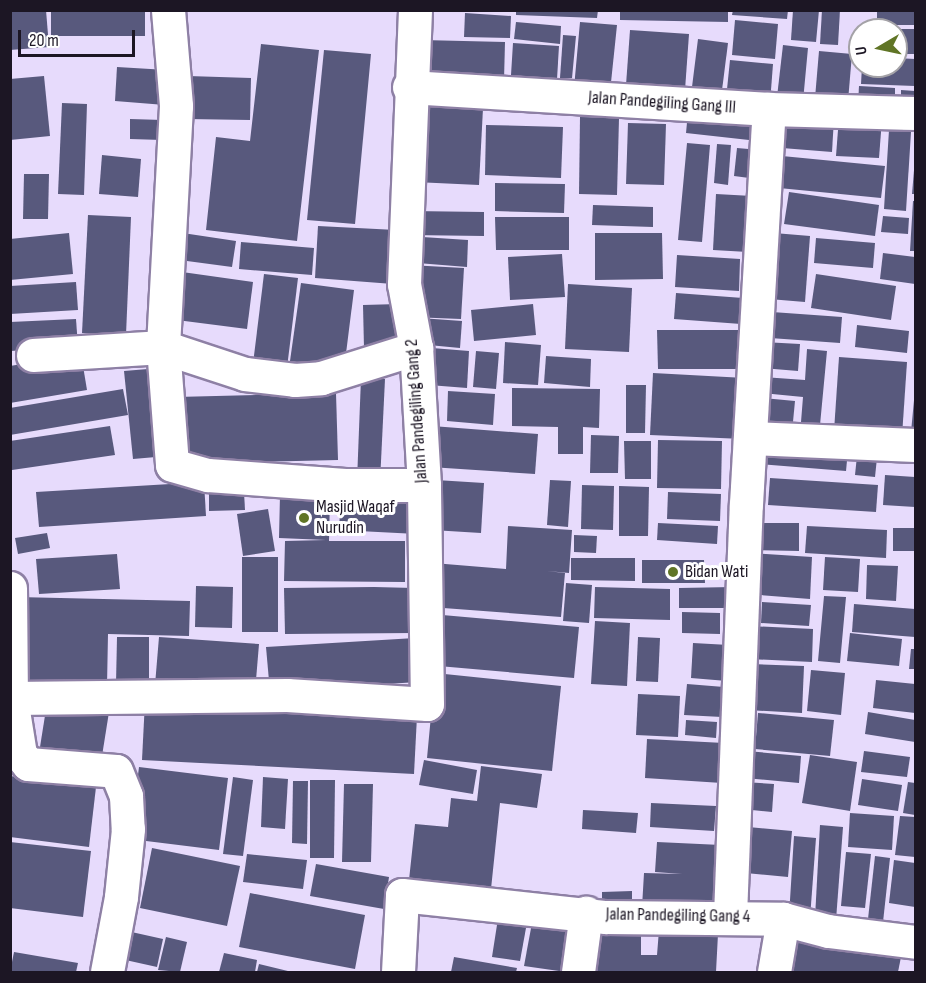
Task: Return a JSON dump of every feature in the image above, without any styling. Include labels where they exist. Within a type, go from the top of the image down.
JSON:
[{"type":"street","points":[[168,10],[176,106],[163,347],[169,459],[177,469],[208,475],[345,485],[424,485]]},
{"type":"street","name":"Jalan Pandegiling Gang 2","points":[[11,698],[287,694],[427,704],[424,485],[416,348],[404,284],[409,87],[416,10]]},
{"type":"street","name":"Jalan Pandegiling Gang III","points":[[409,87],[769,109],[915,113]]},
{"type":"street","points":[[730,916],[750,438],[769,109]]},
{"type":"street","points":[[33,355],[163,347],[245,375],[295,380],[321,378],[416,348]]},
{"type":"street","points":[[750,438],[915,445]]},
{"type":"street","points":[[10,588],[11,698],[20,754],[28,764],[116,771],[121,777],[128,830],[107,972]]},
{"type":"street","name":"Jalan Pandegiling Gang 4","points":[[398,972],[402,894],[643,919],[730,916],[783,919],[828,931],[915,942]]},
{"type":"street","points":[[578,972],[586,912]]},
{"type":"street","points":[[774,972],[783,919]]},
{"type":"building","points":[[46,10],[49,47],[10,50],[10,11]]},
{"type":"building","points":[[51,10],[145,10],[145,36],[51,36]]},
{"type":"building","points":[[516,10],[598,10],[597,18],[516,15]]},
{"type":"building","points":[[620,10],[728,10],[728,22],[620,20]]},
{"type":"building","points":[[733,10],[788,10],[787,19],[732,15]]},
{"type":"building","points":[[793,10],[819,10],[816,42],[791,40]]},
{"type":"building","points":[[822,10],[840,10],[838,45],[820,44]]},
{"type":"building","points":[[877,10],[915,10],[915,25],[908,25],[908,18],[877,18]]},
{"type":"building","points":[[465,13],[511,16],[510,38],[464,37]]},
{"type":"building","points":[[735,20],[778,24],[775,59],[732,55]]},
{"type":"building","points":[[516,22],[561,26],[560,44],[514,39]]},
{"type":"building","points":[[580,22],[617,25],[610,92],[574,88]]},
{"type":"building","points":[[908,29],[915,29],[915,54],[908,54]]},
{"type":"building","points":[[630,30],[689,34],[685,90],[626,85]]},
{"type":"building","points":[[563,35],[576,36],[572,78],[560,78]]},
{"type":"building","points":[[698,39],[728,43],[721,98],[691,95]]},
{"type":"building","points":[[422,40],[505,42],[504,80],[421,79]]},
{"type":"building","points":[[513,43],[559,46],[557,79],[511,75]]},
{"type":"building","points":[[261,44],[319,50],[297,241],[206,230],[216,137],[250,141]]},
{"type":"building","points":[[783,45],[808,48],[803,101],[777,97]]},
{"type":"building","points":[[324,50],[371,54],[355,224],[307,220]]},
{"type":"building","points":[[819,51],[848,54],[848,78],[850,78],[848,101],[815,98]]},
{"type":"building","points":[[908,59],[915,59],[915,86],[861,84],[861,78],[908,78]]},
{"type":"building","points":[[730,60],[773,64],[770,103],[726,99]]},
{"type":"building","points":[[117,67],[167,70],[165,105],[115,101]]},
{"type":"building","points":[[44,76],[50,136],[10,140],[10,79]]},
{"type":"building","points":[[188,76],[251,78],[250,120],[187,119]]},
{"type":"building","points":[[859,86],[895,88],[895,105],[858,104]]},
{"type":"building","points":[[901,90],[915,91],[915,106],[901,106]]},
{"type":"building","points":[[62,103],[87,104],[84,195],[58,194]]},
{"type":"building","points":[[420,104],[483,108],[479,185],[415,182]]},
{"type":"building","points":[[688,112],[760,120],[758,141],[686,133]]},
{"type":"building","points":[[785,114],[834,118],[832,152],[782,148]]},
{"type":"building","points":[[580,117],[619,118],[617,195],[579,194]]},
{"type":"building","points":[[839,117],[882,119],[879,158],[836,156]]},
{"type":"building","points":[[130,119],[163,120],[162,140],[130,139]]},
{"type":"building","points":[[628,123],[666,124],[664,185],[626,184]]},
{"type":"building","points":[[486,125],[563,127],[561,178],[485,175]]},
{"type":"building","points":[[889,130],[911,132],[906,211],[884,209]]},
{"type":"building","points":[[687,143],[710,145],[702,242],[678,240]]},
{"type":"building","points":[[717,144],[731,145],[728,185],[714,183]]},
{"type":"building","points":[[737,148],[760,150],[757,179],[734,176]]},
{"type":"building","points":[[102,155],[141,159],[138,197],[99,194]]},
{"type":"building","points":[[782,156],[885,166],[881,198],[779,188]]},
{"type":"building","points":[[914,170],[915,194],[912,194]]},
{"type":"building","points":[[24,174],[49,174],[48,219],[23,219]]},
{"type":"building","points":[[495,183],[565,184],[564,213],[495,211]]},
{"type":"building","points":[[789,192],[879,205],[875,236],[784,224]]},
{"type":"building","points":[[716,194],[752,196],[748,252],[713,250]]},
{"type":"building","points":[[913,201],[915,201],[915,251],[910,251]]},
{"type":"building","points":[[593,205],[653,207],[653,227],[592,225]]},
{"type":"building","points":[[411,211],[484,212],[484,236],[410,235]]},
{"type":"building","points":[[88,215],[131,217],[126,335],[82,333]]},
{"type":"building","points":[[883,216],[909,218],[908,234],[881,232]]},
{"type":"building","points":[[495,217],[569,217],[569,250],[496,250]]},
{"type":"building","points":[[318,226],[396,230],[393,284],[315,278]]},
{"type":"building","points":[[176,232],[236,241],[232,267],[172,259]]},
{"type":"building","points":[[69,233],[73,274],[10,280],[10,239]]},
{"type":"building","points":[[595,233],[662,233],[663,279],[595,280]]},
{"type":"building","points":[[774,233],[810,236],[805,302],[769,299]]},
{"type":"building","points":[[407,236],[468,240],[467,267],[405,262]]},
{"type":"building","points":[[816,238],[875,243],[873,268],[814,263]]},
{"type":"building","points":[[241,242],[314,248],[312,275],[239,269]]},
{"type":"building","points":[[883,253],[915,257],[915,284],[880,279]]},
{"type":"building","points":[[562,254],[565,297],[510,300],[508,257]]},
{"type":"building","points":[[677,255],[740,259],[739,291],[675,287]]},
{"type":"building","points":[[409,265],[464,268],[461,319],[411,317]]},
{"type":"building","points":[[175,271],[253,282],[247,329],[169,319]]},
{"type":"building","points":[[264,274],[298,278],[286,376],[252,372]]},
{"type":"building","points":[[816,274],[896,286],[891,320],[811,308]]},
{"type":"building","points":[[76,282],[78,310],[10,314],[10,286]]},
{"type":"building","points":[[301,283],[354,290],[344,369],[290,361]]},
{"type":"building","points":[[568,284],[632,288],[629,352],[565,349]]},
{"type":"building","points":[[676,293],[743,298],[741,324],[674,319]]},
{"type":"building","points":[[399,304],[401,347],[364,348],[363,305]]},
{"type":"building","points":[[533,304],[536,335],[474,341],[471,310]]},
{"type":"building","points":[[772,312],[842,317],[840,343],[770,338]]},
{"type":"building","points":[[420,318],[462,321],[460,348],[418,344]]},
{"type":"building","points":[[76,319],[78,347],[10,351],[10,322]]},
{"type":"building","points":[[857,325],[909,331],[907,353],[855,347]]},
{"type":"building","points":[[657,330],[744,330],[743,369],[658,369]]},
{"type":"building","points":[[505,342],[541,345],[538,385],[503,383]]},
{"type":"building","points":[[763,342],[800,344],[798,371],[761,368]]},
{"type":"building","points":[[432,348],[469,351],[467,388],[429,385]]},
{"type":"building","points":[[807,349],[827,351],[820,425],[801,422],[803,397],[762,393],[763,377],[805,380]]},
{"type":"building","points":[[476,351],[499,353],[496,389],[473,387]]},
{"type":"building","points":[[81,354],[87,390],[10,403],[10,366]]},
{"type":"building","points":[[546,356],[591,359],[590,387],[544,383]]},
{"type":"building","points":[[839,357],[907,362],[902,436],[834,431]]},
{"type":"building","points":[[148,369],[156,457],[133,459],[124,371]]},
{"type":"building","points":[[653,373],[745,378],[743,439],[650,435]]},
{"type":"building","points":[[361,378],[385,379],[380,482],[357,481]]},
{"type":"building","points":[[626,385],[646,385],[645,433],[626,433]]},
{"type":"building","points":[[512,388],[600,389],[599,428],[583,427],[583,454],[558,454],[558,427],[512,426]]},
{"type":"building","points":[[123,389],[128,415],[10,435],[10,408]]},
{"type":"building","points":[[448,391],[495,394],[493,425],[447,421]]},
{"type":"building","points":[[336,393],[338,460],[177,464],[176,397]]},
{"type":"building","points":[[763,398],[795,401],[792,432],[760,428]]},
{"type":"building","points":[[914,400],[915,432],[911,432]]},
{"type":"building","points":[[110,426],[115,455],[12,470],[10,441]]},
{"type":"building","points":[[432,426],[538,434],[535,474],[430,467]]},
{"type":"building","points":[[591,435],[619,436],[618,473],[590,473]]},
{"type":"building","points":[[658,440],[722,441],[721,489],[657,488]]},
{"type":"building","points":[[624,441],[651,441],[651,479],[625,479]]},
{"type":"building","points":[[762,443],[848,450],[846,471],[760,464]]},
{"type":"building","points":[[858,446],[878,448],[875,477],[855,475]]},
{"type":"building","points":[[885,475],[915,477],[915,507],[883,505]]},
{"type":"building","points":[[770,478],[878,485],[876,512],[768,505]]},
{"type":"building","points":[[436,480],[484,483],[481,533],[432,530]]},
{"type":"building","points":[[550,480],[571,481],[568,527],[547,525]]},
{"type":"building","points":[[204,482],[206,516],[39,527],[36,492]]},
{"type":"building","points":[[582,485],[614,486],[613,530],[581,529]]},
{"type":"building","points":[[619,486],[649,487],[648,536],[619,536]]},
{"type":"building","points":[[244,492],[245,510],[209,511],[209,494]]},
{"type":"building","points":[[668,492],[721,494],[720,521],[667,519]]},
{"type":"building","points":[[341,493],[419,497],[417,534],[339,530]]},
{"type":"building","points":[[280,495],[330,497],[329,541],[405,541],[405,582],[284,581],[285,541],[326,540],[279,538]]},
{"type":"building","points":[[268,509],[275,551],[243,556],[237,514]]},
{"type":"building","points":[[658,523],[718,526],[717,544],[657,540]]},
{"type":"building","points":[[752,523],[799,523],[799,551],[752,550]]},
{"type":"building","points":[[508,526],[572,530],[569,573],[547,571],[565,573],[561,617],[430,607],[433,563],[506,569]]},
{"type":"building","points":[[807,526],[887,530],[886,558],[805,553]]},
{"type":"building","points":[[893,528],[915,528],[915,551],[893,551]]},
{"type":"building","points":[[47,533],[50,548],[18,554],[15,538]]},
{"type":"building","points":[[574,535],[597,536],[596,553],[574,552]]},
{"type":"building","points":[[750,553],[812,557],[810,599],[747,594]]},
{"type":"building","points":[[117,554],[120,589],[39,594],[36,559]]},
{"type":"building","points":[[242,557],[278,557],[278,632],[242,632]]},
{"type":"building","points":[[825,557],[860,559],[858,592],[823,590]]},
{"type":"building","points":[[571,558],[635,558],[635,581],[571,580]]},
{"type":"building","name":"Bidan Wati","points":[[642,560],[704,560],[705,583],[642,583]]},
{"type":"building","points":[[867,565],[898,566],[896,601],[866,599]]},
{"type":"building","points":[[566,583],[592,585],[589,623],[563,621]]},
{"type":"building","points":[[196,586],[233,587],[232,628],[195,627]]},
{"type":"building","points":[[595,587],[670,589],[670,620],[594,618]]},
{"type":"building","points":[[733,587],[734,608],[679,608],[679,588]]},
{"type":"building","points":[[284,588],[414,588],[414,633],[285,634]]},
{"type":"building","points":[[824,596],[846,597],[840,663],[818,661]]},
{"type":"building","points":[[17,597],[190,601],[189,636],[108,634],[107,686],[14,684]]},
{"type":"building","points":[[762,602],[811,605],[809,626],[761,623]]},
{"type":"building","points":[[854,604],[915,609],[915,637],[852,632]]},
{"type":"building","points":[[682,612],[720,613],[720,634],[682,633]]},
{"type":"building","points":[[431,614],[579,627],[574,678],[427,665]]},
{"type":"building","points":[[595,621],[630,623],[627,686],[591,684]]},
{"type":"building","points":[[750,626],[813,629],[812,662],[749,659]]},
{"type":"building","points":[[850,633],[902,639],[899,666],[847,661]]},
{"type":"building","points":[[117,637],[149,637],[149,684],[116,684]]},
{"type":"building","points":[[159,637],[259,644],[255,692],[155,685]]},
{"type":"building","points":[[638,637],[660,638],[658,682],[636,681]]},
{"type":"building","points":[[415,638],[417,682],[270,692],[266,647]]},
{"type":"building","points":[[693,643],[729,645],[727,681],[691,678]]},
{"type":"building","points":[[911,649],[915,649],[915,669],[909,669]]},
{"type":"building","points":[[751,664],[804,666],[802,713],[748,710]]},
{"type":"building","points":[[811,670],[845,673],[841,715],[807,711]]},
{"type":"building","points":[[435,673],[561,686],[552,771],[427,758]]},
{"type":"building","points":[[876,680],[915,684],[915,713],[873,708]]},
{"type":"building","points":[[687,684],[724,687],[722,717],[684,715]]},
{"type":"building","points":[[638,694],[680,696],[678,737],[636,735]]},
{"type":"building","points":[[145,701],[417,716],[414,774],[142,760]]},
{"type":"building","points":[[47,703],[109,712],[102,756],[40,747]]},
{"type":"building","points":[[868,712],[915,720],[915,742],[865,734]]},
{"type":"building","points":[[758,713],[834,720],[830,756],[755,749]]},
{"type":"building","points":[[686,720],[717,722],[716,738],[685,735]]},
{"type":"building","points":[[647,739],[724,743],[722,783],[645,778]]},
{"type":"building","points":[[747,751],[801,756],[799,783],[745,778]]},
{"type":"building","points":[[864,751],[910,757],[907,777],[861,772]]},
{"type":"building","points":[[810,755],[857,762],[850,811],[802,803]]},
{"type":"building","points":[[424,760],[477,770],[473,794],[419,785]]},
{"type":"building","points":[[481,766],[542,774],[537,808],[500,803],[491,889],[409,880],[415,824],[448,827],[451,798],[477,801]]},
{"type":"building","points":[[139,767],[228,778],[219,850],[130,839]]},
{"type":"building","points":[[10,776],[96,787],[89,847],[10,837]]},
{"type":"building","points":[[233,777],[253,780],[243,856],[223,854]]},
{"type":"building","points":[[263,777],[288,779],[285,829],[261,827]]},
{"type":"building","points":[[862,779],[902,785],[898,811],[858,805]]},
{"type":"building","points":[[310,780],[335,780],[334,858],[310,858]]},
{"type":"building","points":[[293,781],[308,781],[307,844],[292,843]]},
{"type":"building","points":[[744,782],[774,784],[772,812],[742,809]]},
{"type":"building","points":[[908,782],[915,783],[915,815],[903,813]]},
{"type":"building","points":[[344,784],[373,784],[371,862],[342,862]]},
{"type":"building","points":[[651,803],[716,806],[714,831],[650,827]]},
{"type":"building","points":[[583,810],[638,813],[636,833],[582,829]]},
{"type":"building","points":[[850,813],[894,816],[892,850],[848,847]]},
{"type":"building","points":[[900,816],[915,817],[915,857],[895,855]]},
{"type":"building","points":[[820,825],[843,827],[836,920],[815,918]]},
{"type":"building","points":[[738,826],[792,831],[788,877],[735,872]]},
{"type":"building","points":[[794,836],[816,838],[810,918],[789,916]]},
{"type":"building","points":[[10,842],[91,851],[83,917],[10,908]]},
{"type":"building","points":[[657,842],[721,845],[721,911],[642,907],[644,873],[682,874],[655,872]]},
{"type":"building","points":[[152,848],[240,866],[227,926],[140,908]]},
{"type":"building","points":[[846,852],[871,854],[865,908],[841,906]]},
{"type":"building","points":[[247,854],[307,860],[303,889],[243,882]]},
{"type":"building","points":[[875,856],[890,858],[883,922],[868,919]]},
{"type":"building","points":[[894,860],[915,863],[915,907],[889,903]]},
{"type":"building","points":[[316,864],[389,877],[384,909],[310,896]]},
{"type":"building","points":[[632,891],[632,912],[602,911],[602,892]]},
{"type":"building","points":[[250,893],[365,915],[355,969],[239,947]]},
{"type":"building","points":[[499,912],[528,917],[520,961],[492,957]]},
{"type":"building","points":[[534,912],[575,920],[566,972],[524,966]]},
{"type":"building","points":[[592,927],[641,927],[641,955],[657,955],[659,930],[718,934],[716,972],[592,972]]},
{"type":"building","points":[[127,931],[163,939],[157,967],[121,959]]},
{"type":"building","points":[[794,932],[902,952],[898,972],[787,972]]},
{"type":"building","points":[[166,937],[187,942],[180,972],[158,970]]},
{"type":"building","points":[[14,952],[78,963],[76,972],[10,972]]},
{"type":"building","points":[[224,953],[257,960],[255,972],[219,972]]},
{"type":"building","points":[[454,957],[517,968],[516,972],[451,972]]},
{"type":"building","points":[[259,964],[292,972],[257,972]]},
{"type":"place","name":"Masjid Waqaf Nurudin","points":[[304,518]]},
{"type":"place","name":"Bidan Wati","points":[[673,572]]}]
